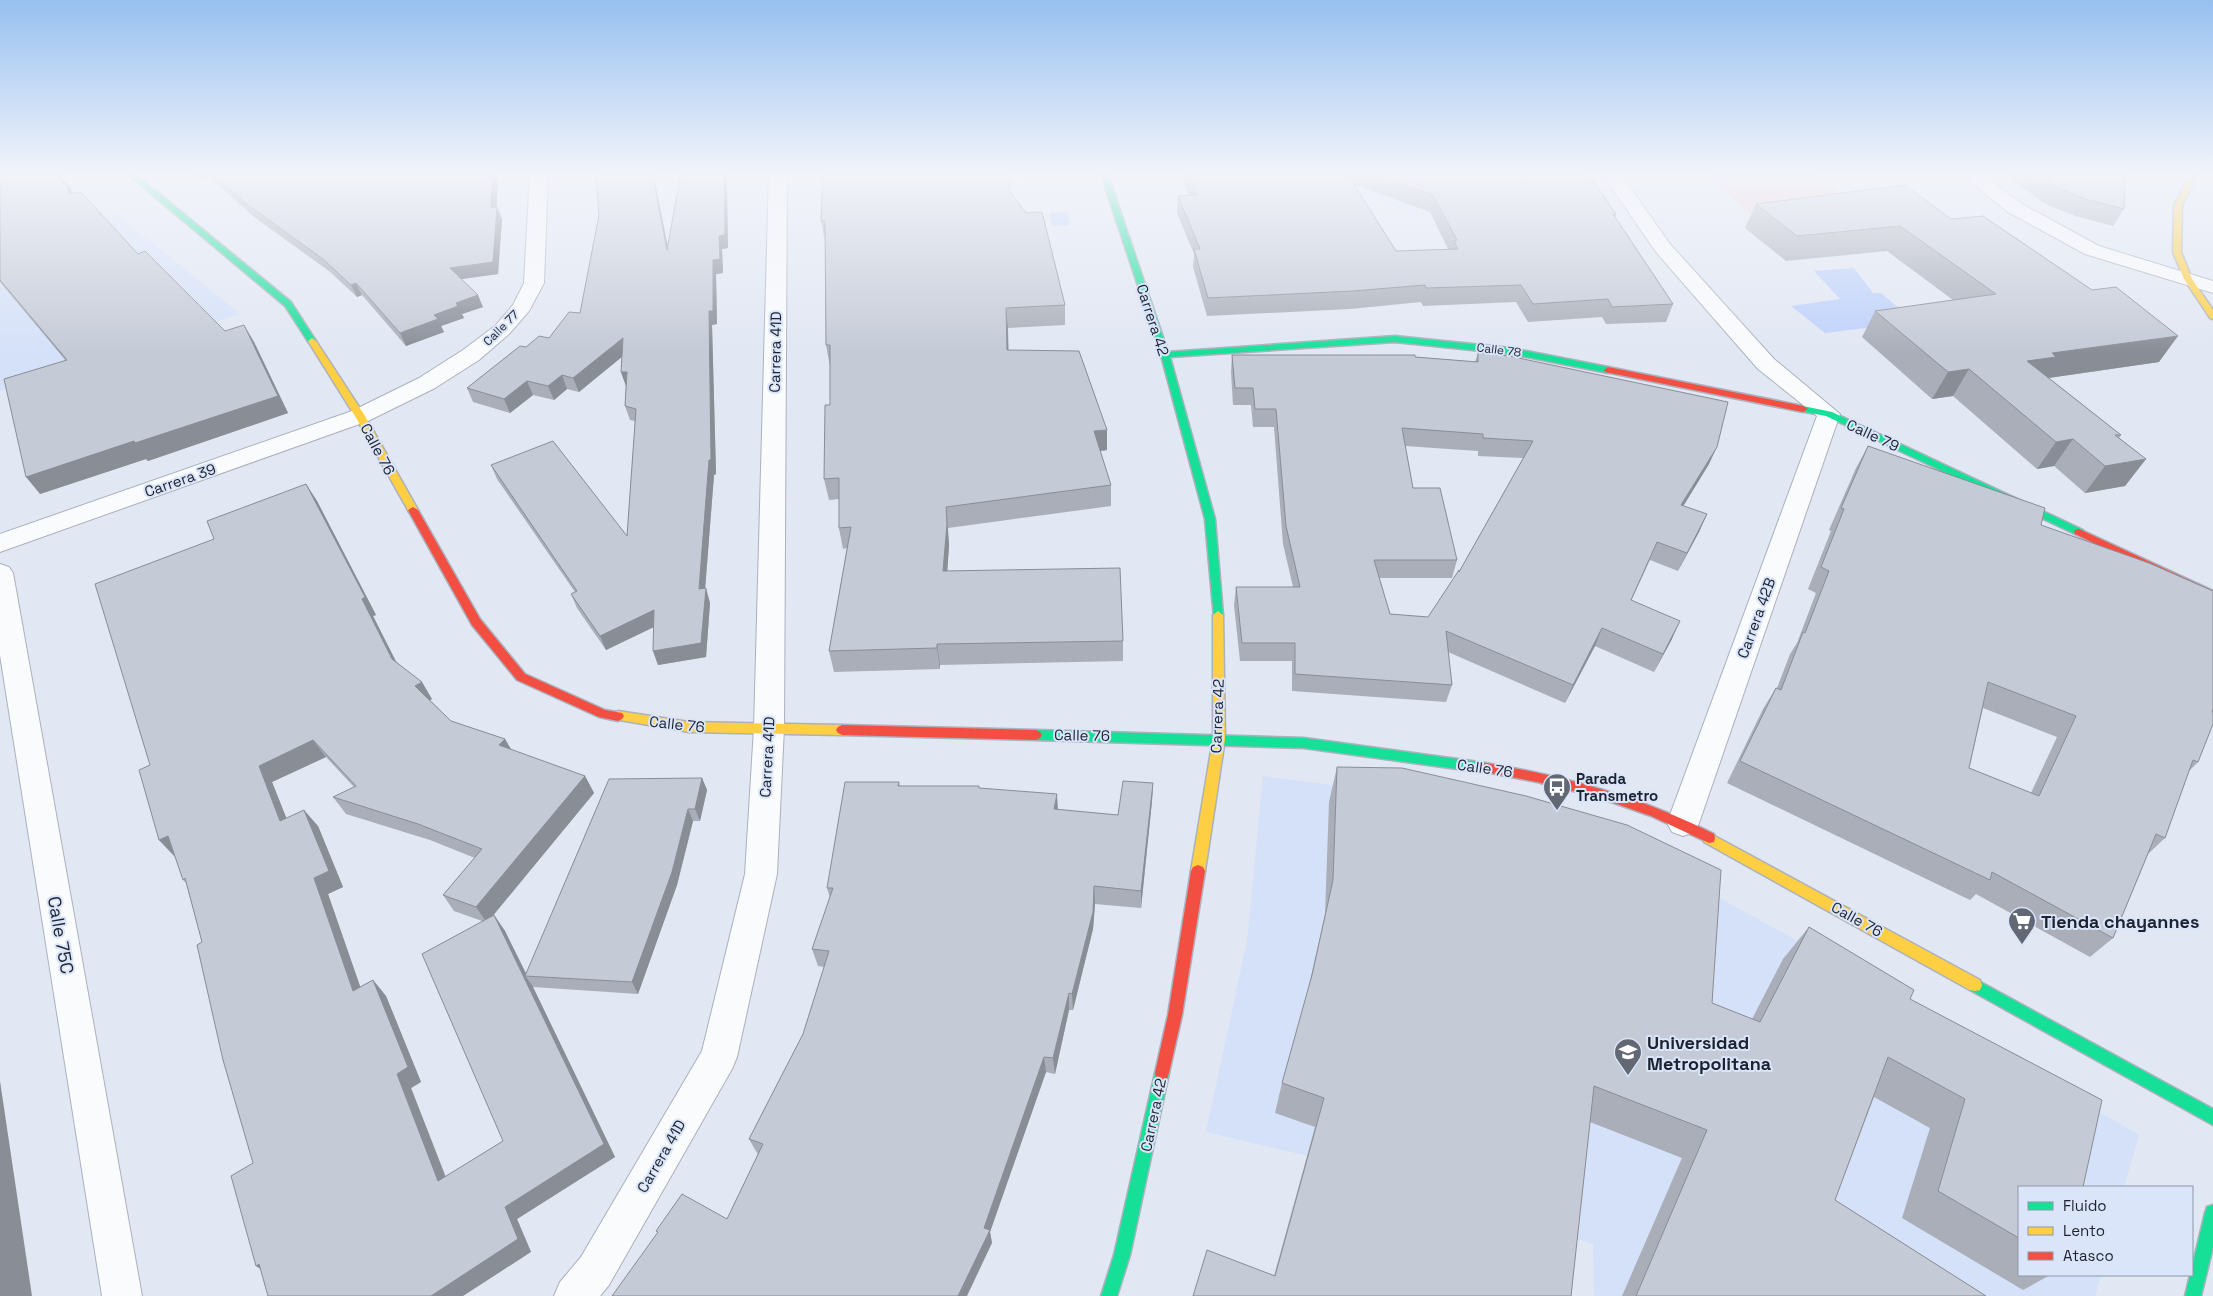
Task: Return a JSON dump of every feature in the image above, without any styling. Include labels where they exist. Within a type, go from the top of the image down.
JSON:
[{"type":"street","name":"Calle 76","points":[[201,232],[288,304],[360,416],[476,622],[521,677],[603,714],[689,727],[1219,739],[1304,743],[1524,773],[1600,794],[1683,823],[2213,1117]]},
{"type":"street","name":"Calle 77","points":[[360,416],[427,383],[471,355],[502,330],[522,307],[534,283],[536,232]]},
{"type":"street","name":"Carrera 41D","points":[[574,1296],[595,1271],[719,1056],[761,874],[769,728],[777,232]]},
{"type":"street","name":"Carrera 42","points":[[1109,1296],[1122,1255],[1175,1015],[1219,739],[1218,600],[1210,519],[1165,355],[1123,232]]},
{"type":"street","name":"Calle 79","points":[[1652,232],[1663,248],[1766,364],[1829,414],[2213,596]]},
{"type":"street","points":[[2060,232],[2092,250],[2213,287]]},
{"type":"street","points":[[2177,232],[2177,252],[2188,279],[2213,316]]},
{"type":"street","name":"Calle 78","points":[[1165,355],[1395,339],[1521,353],[1829,414]]},
{"type":"street","name":"Carrera 42B","points":[[1683,823],[1829,414]]},
{"type":"street","name":"Carrera 39","points":[[0,544],[360,416]]},
{"type":"street","name":"Calle 75C","points":[[0,573],[122,1296]]},
{"type":"street","points":[[2194,1296],[2213,1213]]},
{"type":"shaded area","points":[[55,232],[140,232],[240,314],[0,391],[0,249]]},
{"type":"shaded area","name":"Universidad Metropolitana","points":[[1263,776],[1474,804],[1688,881],[1941,1019],[2139,1135],[2124,1186],[2018,1186],[2018,1276],[2101,1276],[2095,1296],[1594,1296],[1593,1244],[1308,1156],[1206,1132],[1247,941]]},
{"type":"water","points":[[1854,268],[1873,293],[1881,293],[1915,322],[1825,333],[1791,306],[1840,299],[1814,271]]},
{"type":"building","points":[[0,232],[118,232],[138,254],[145,251],[225,331],[244,325],[278,396],[26,477],[4,379],[67,360],[0,280]]},
{"type":"building","points":[[286,232],[495,232],[493,262],[450,268],[478,295],[456,303],[458,306],[434,315],[438,319],[400,333],[356,283],[351,285],[323,259]]},
{"type":"building","points":[[596,232],[664,232],[667,250],[670,232],[725,232],[725,235],[719,236],[720,259],[713,260],[713,311],[709,311],[711,460],[709,460],[699,589],[706,588],[701,643],[653,651],[654,610],[600,636],[571,594],[577,591],[491,465],[553,441],[627,536],[636,409],[625,406],[627,372],[621,372],[623,338],[573,378],[562,375],[548,386],[527,381],[504,399],[467,388],[520,346],[526,347],[539,336],[549,338],[569,312],[580,313]]},
{"type":"building","points":[[825,232],[1047,232],[1065,305],[1006,308],[1007,350],[1079,351],[1107,430],[1094,431],[1111,485],[946,507],[947,524],[943,571],[1120,568],[1123,641],[937,644],[937,648],[829,651],[851,527],[839,528],[839,478],[824,479],[825,405],[830,405],[830,345],[826,345]]},
{"type":"building","points":[[1193,232],[1384,232],[1396,251],[1458,249],[1454,241],[1457,240],[1453,232],[1625,232],[1673,304],[1612,307],[1608,299],[1533,304],[1521,285],[1426,288],[1425,285],[1353,291],[1208,298],[1194,249],[1200,249]]},
{"type":"building","points":[[1792,232],[1833,232],[1797,236]]},
{"type":"building","points":[[1909,232],[2007,232],[2092,290],[2116,287],[2178,336],[2052,353],[2056,357],[2027,361],[2121,435],[2115,435],[2146,459],[2105,466],[2073,439],[2056,442],[1969,369],[1948,372],[1875,311],[1996,294]]},
{"type":"building","points":[[1478,353],[1509,356],[1728,402],[1717,447],[1681,505],[1707,514],[1687,553],[1657,542],[1631,600],[1680,621],[1663,654],[1602,628],[1573,685],[1446,631],[1452,685],[1295,674],[1295,643],[1242,643],[1236,587],[1300,587],[1286,526],[1276,409],[1255,409],[1253,388],[1235,388],[1232,355],[1415,355],[1415,357],[1478,362]],"holes":[[[1402,428],[1483,434],[1483,438],[1533,441],[1459,572],[1459,570],[1428,617],[1390,614],[1374,560],[1457,560],[1440,488],[1413,488]]]},
{"type":"building","points":[[1868,446],[2045,508],[2041,525],[2149,563],[2213,591],[2213,724],[2198,762],[2193,760],[2165,838],[2156,834],[2113,938],[1992,872],[1990,880],[1740,761],[1776,688],[1781,690],[1803,632],[1805,633],[1829,571],[1821,567],[1844,509],[1841,508]],"holes":[[[1988,682],[2076,716],[2039,796],[1969,768]]]},
{"type":"building","points":[[306,484],[365,597],[362,599],[392,659],[422,682],[415,686],[451,721],[505,739],[499,745],[585,776],[476,907],[443,895],[482,849],[418,824],[333,797],[356,786],[313,740],[259,766],[280,821],[304,810],[329,871],[314,878],[353,991],[373,980],[408,1067],[397,1074],[438,1181],[503,1141],[422,954],[494,915],[604,1144],[505,1207],[518,1239],[431,1296],[268,1296],[259,1264],[256,1266],[231,1176],[253,1163],[223,1060],[197,945],[202,942],[185,878],[183,880],[168,836],[159,840],[139,770],[150,765],[95,584],[214,539],[207,521]]},
{"type":"building","name":"Universidad Metropolitana","points":[[1337,767],[1402,768],[1526,796],[1627,825],[1721,870],[1712,1003],[1760,1022],[1809,927],[1914,990],[1910,999],[2102,1100],[2083,1186],[2018,1186],[2018,1237],[1938,1191],[1965,1099],[1888,1057],[1835,1200],[1986,1296],[1636,1296],[1707,1130],[1594,1086],[1571,1296],[1193,1296],[1207,1250],[1275,1276],[1324,1098],[1282,1083],[1312,975],[1333,880]]},
{"type":"building","points":[[702,778],[695,809],[688,809],[672,872],[632,982],[525,976],[609,779]]},
{"type":"building","points":[[1123,781],[1153,783],[1141,891],[1094,886],[1093,912],[1072,994],[1069,993],[1053,1058],[1044,1057],[984,1228],[990,1230],[958,1296],[612,1296],[658,1232],[656,1231],[682,1194],[727,1219],[763,1144],[749,1139],[803,1034],[829,951],[812,949],[833,888],[827,888],[845,782],[899,782],[898,786],[979,786],[979,788],[1057,794],[1054,809],[1118,815]]},
{"type":"traffic: fast","points":[[201,232],[288,304],[312,341]]},
{"type":"traffic: fast","points":[[1123,232],[1165,355],[1210,519],[1218,615]]},
{"type":"traffic: fast","points":[[1165,355],[1395,339],[1511,351],[1608,370]]},
{"type":"traffic: fast","points":[[1803,409],[1829,414],[2079,532]]},
{"type":"traffic: fast","points":[[1036,735],[1304,743],[1479,767]]},
{"type":"traffic: fast","points":[[1975,985],[2213,1117]]},
{"type":"traffic: fast","points":[[1109,1296],[1122,1255],[1162,1073]]},
{"type":"traffic: fast","points":[[2193,1296],[2213,1213]]},
{"type":"traffic: slow","points":[[2177,232],[2177,252],[2188,279],[2213,316]]},
{"type":"traffic: slow","points":[[312,341],[360,416],[413,510]]},
{"type":"traffic: slow","points":[[1198,871],[1219,739],[1218,615]]},
{"type":"traffic: slow","points":[[618,716],[689,727],[842,730]]},
{"type":"traffic: slow","points":[[1709,838],[1975,985]]},
{"type":"traffic: jam","points":[[1608,370],[1803,409]]},
{"type":"traffic: jam","points":[[413,510],[476,622],[521,677],[603,714],[618,716]]},
{"type":"traffic: jam","points":[[2079,532],[2213,596]]},
{"type":"traffic: jam","points":[[842,730],[1036,735]]},
{"type":"traffic: jam","points":[[1479,767],[1537,777],[1597,792],[1656,813],[1709,838]]},
{"type":"traffic: jam","points":[[1162,1073],[1175,1015],[1198,871]]},
{"type":"place","name":"Parada Transmetro","points":[[1557,811]]},
{"type":"place","name":"Tienda chayannes","points":[[2022,945]]},
{"type":"place","name":"Universidad Metropolitana","points":[[1628,1076]]}]
